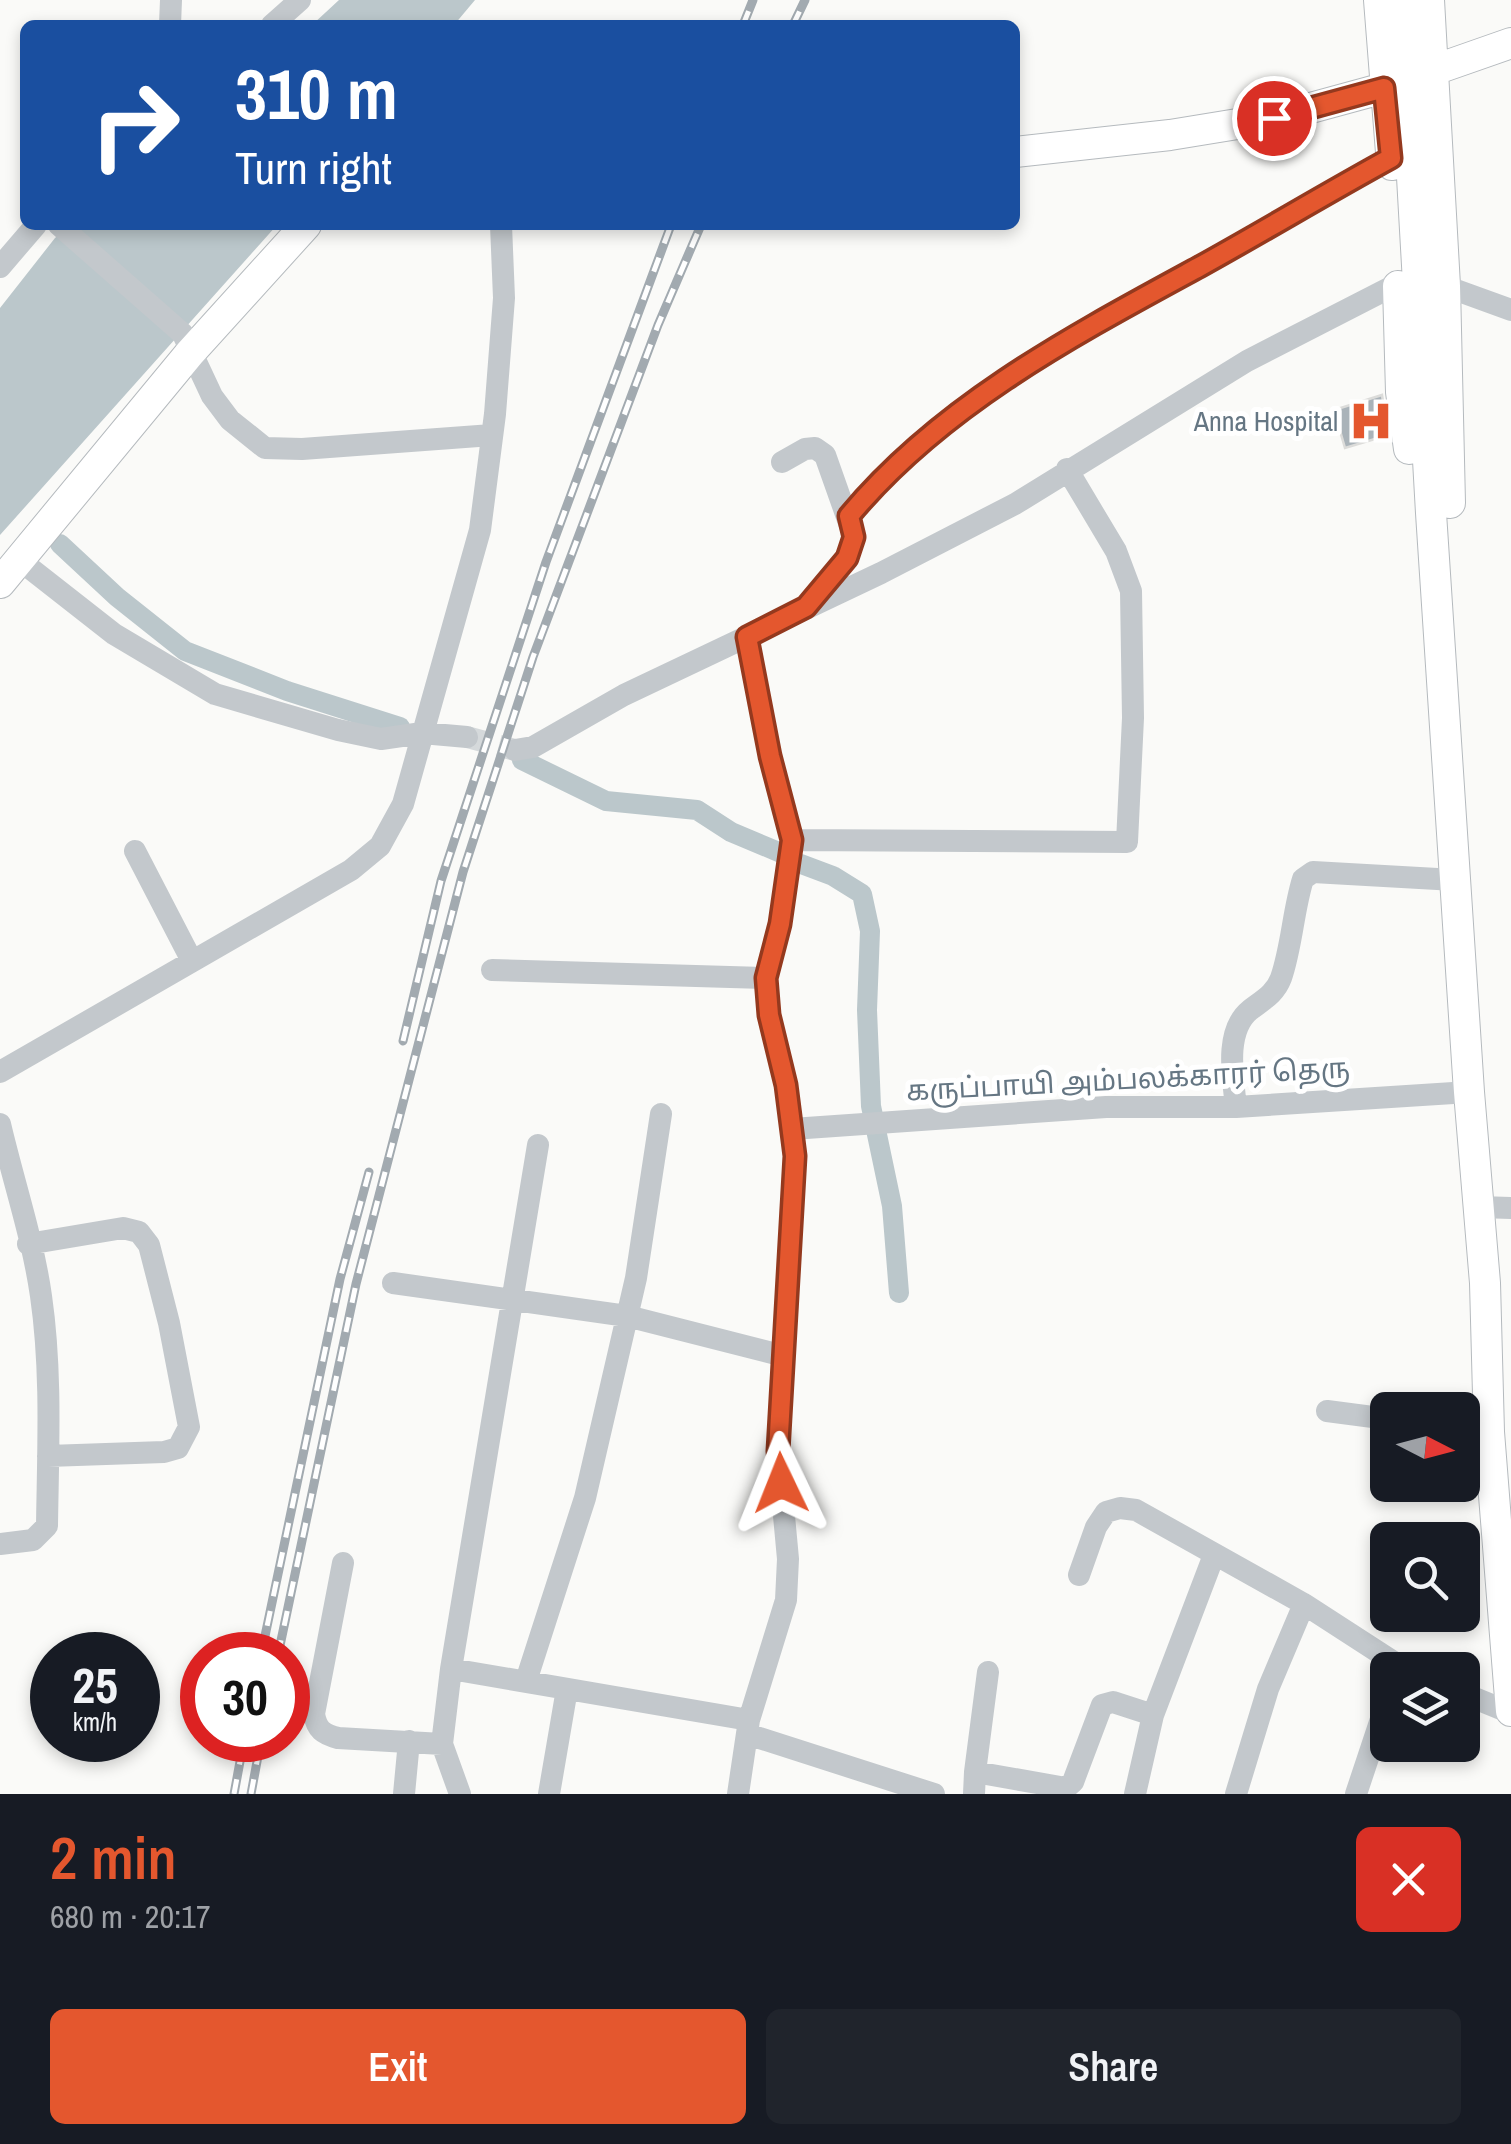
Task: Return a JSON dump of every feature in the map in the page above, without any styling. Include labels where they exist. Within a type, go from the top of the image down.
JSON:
[{"type":"main road","points":[[1379,0],[1402,392],[1422,538],[1435,574]]},
{"type":"main road","points":[[1402,0],[1468,1092],[1479,1206],[1477,1392]]},
{"type":"main road","points":[[1430,0],[1445,286],[1450,530],[1435,574]]},
{"type":"main road","points":[[1434,70],[1511,43]]},
{"type":"main road","points":[[1020,151],[1170,135],[1274,118],[1384,88]]},
{"type":"main road","points":[[9,571],[186,344],[301,230]]},
{"type":"main road","points":[[1480,1462],[1511,1712]]},
{"type":"street","points":[[278,20],[300,0]]},
{"type":"street","points":[[849,516],[875,484],[978,396],[1123,308],[1391,158]]},
{"type":"street","points":[[0,268],[32,230]]},
{"type":"street","points":[[63,230],[186,344],[212,396],[230,420],[265,448],[302,449],[492,435]]},
{"type":"street","points":[[0,1072],[351,870],[380,846],[403,804],[480,530],[504,298],[501,230]]},
{"type":"street","points":[[515,750],[533,747],[624,696],[998,512],[1247,361],[1398,284]]},
{"type":"street","points":[[1445,286],[1511,310]]},
{"type":"street","points":[[782,462],[805,449],[815,448],[825,454],[854,537],[847,558],[806,607]]},
{"type":"street","points":[[792,840],[1127,842],[1132,718],[1131,591],[1116,551],[1067,470]]},
{"type":"street","points":[[9,571],[215,694],[381,739],[422,733],[467,738]]},
{"type":"street","points":[[738,1794],[748,1727],[786,1600],[788,1559],[778,1451],[795,1156],[766,978],[780,924],[792,840],[770,756],[747,637]]},
{"type":"street","points":[[135,850],[192,961]]},
{"type":"street","points":[[1236,1107],[1232,1065],[1236,1034],[1245,1014],[1272,994],[1281,977],[1304,879],[1314,872],[1338,872],[1455,880]]},
{"type":"street","points":[[492,970],[766,978]]},
{"type":"street","name":"கருப்பாயி அம்பலக்காரர் தெரு","points":[[792,1129],[1106,1107],[1236,1107],[1468,1092]]},
{"type":"street","points":[[526,1681],[585,1498],[636,1278],[661,1114]]},
{"type":"street","points":[[0,1124],[41,1294],[48,1456],[47,1526],[33,1540],[0,1544]]},
{"type":"street","points":[[460,1794],[442,1744],[451,1669],[538,1145]]},
{"type":"street","points":[[1479,1206],[1511,1208]]},
{"type":"street","points":[[28,1244],[122,1228],[138,1232],[149,1245],[189,1427],[178,1448],[164,1452],[48,1456]]},
{"type":"street","points":[[392,1283],[627,1316],[784,1356]]},
{"type":"street","points":[[1327,1411],[1370,1416]]},
{"type":"street","points":[[1079,1575],[1096,1527],[1106,1512],[1120,1508],[1136,1510],[1304,1604],[1375,1652]]},
{"type":"street","points":[[1135,1794],[1153,1715],[1214,1555]]},
{"type":"street","points":[[343,1564],[314,1714],[316,1727],[325,1735],[338,1738],[442,1744]]},
{"type":"street","points":[[1236,1794],[1268,1689],[1304,1604]]},
{"type":"street","points":[[451,1669],[748,1727],[934,1794]]},
{"type":"street","points":[[988,1672],[975,1783],[1066,1788],[1073,1782],[1102,1705],[1113,1702],[1153,1715]]},
{"type":"street","points":[[549,1794],[567,1689]]},
{"type":"street","points":[[1480,1700],[1511,1712]]},
{"type":"street","points":[[404,1794],[408,1741]]},
{"type":"street","points":[[1356,1794],[1370,1752]]},
{"type":"shaded area","points":[[339,0],[475,0],[458,20],[317,20]]},
{"type":"shaded area","points":[[64,230],[273,230],[0,535],[0,308]]},
{"type":"building","points":[[1382,395],[1388,435],[1345,448],[1334,410]]},
{"type":"waterway","points":[[60,544],[117,597],[185,651],[287,691],[400,727]]},
{"type":"waterway","points":[[522,760],[606,801],[697,810],[731,832],[781,853]]},
{"type":"waterway","points":[[801,864],[833,876],[862,894],[870,931],[867,1010],[871,1106],[892,1206],[899,1293]]},
{"type":"tunnel","points":[[467,737],[515,750]]},
{"type":"railway","points":[[745,20],[753,0]]},
{"type":"railway","points":[[795,20],[805,0]]},
{"type":"railway","points":[[403,1041],[441,881],[546,562],[669,230]]},
{"type":"railway","points":[[283,1632],[356,1284],[463,872],[533,657],[658,325],[699,230]]},
{"type":"railway","points":[[266,1632],[340,1279],[369,1172]]},
{"type":"railway","points":[[234,1794],[240,1762]]},
{"type":"railway","points":[[251,1794],[257,1762]]},
{"type":"place","name":"Anna Hospital","points":[[1371,421]]},
{"type":"route","points":[[781,1483],[778,1451],[790,1296],[795,1156],[766,978],[780,924],[792,840],[770,756],[747,637],[806,607],[847,558],[854,537],[849,516],[875,484],[978,396],[1123,308],[1391,158],[1384,88],[1274,118]]}]
